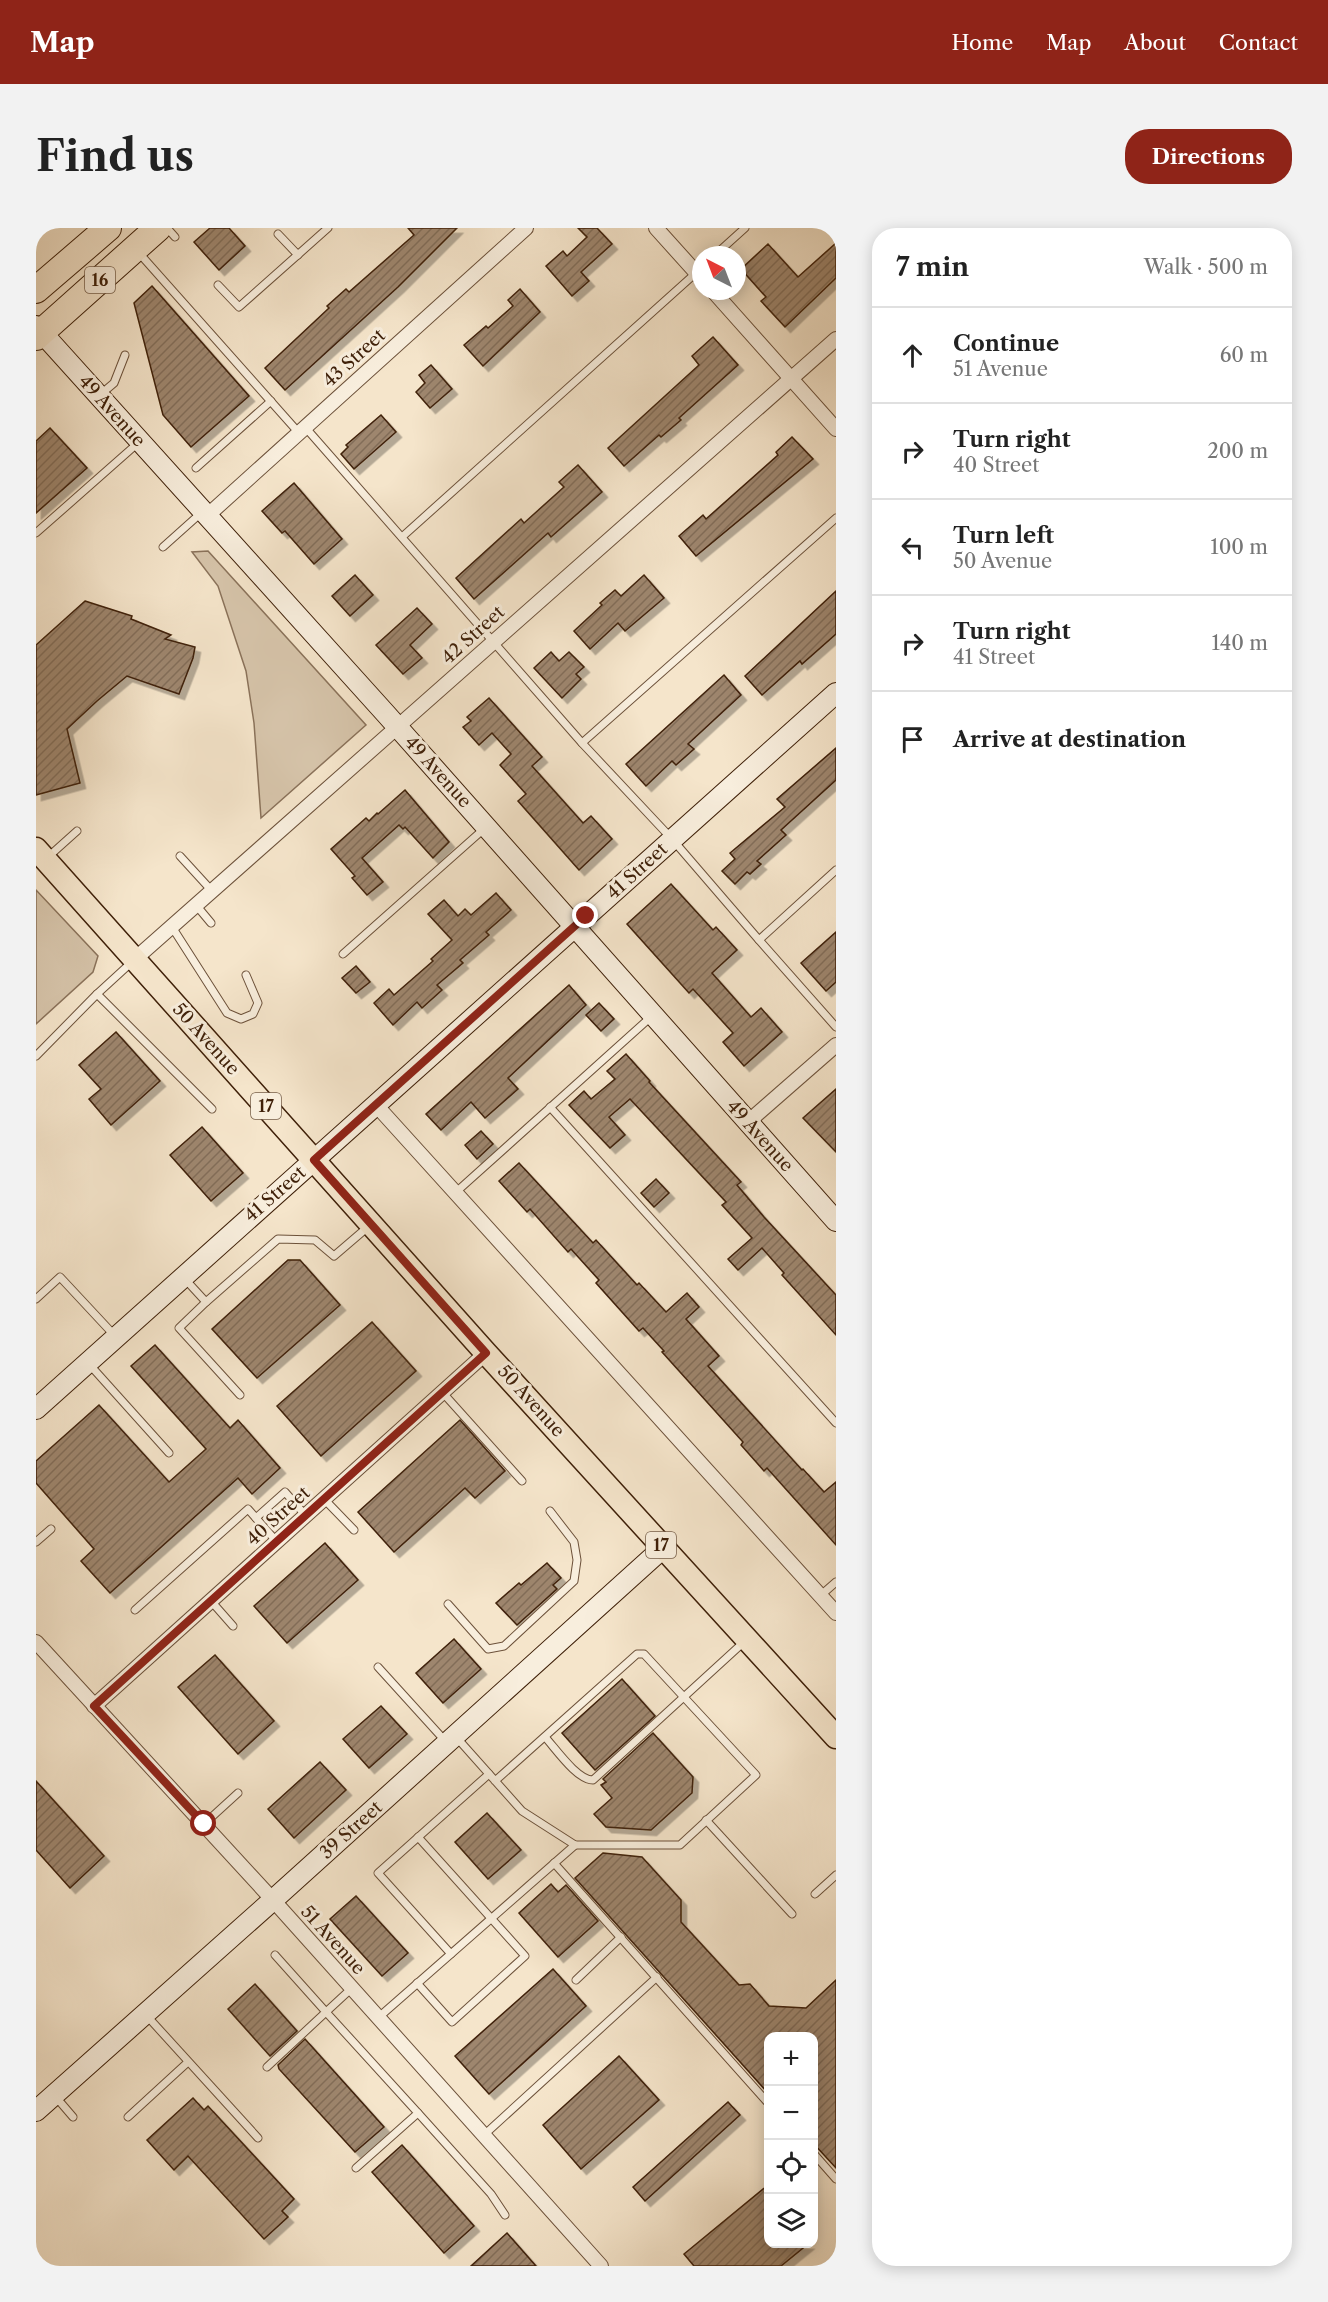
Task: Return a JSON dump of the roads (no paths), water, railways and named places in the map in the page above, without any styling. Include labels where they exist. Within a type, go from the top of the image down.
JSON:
[{"type":"highway","name":"16","points":[[36,290],[108,228]]},
{"type":"highway","name":"16","points":[[38,332],[135,249],[167,233]]},
{"type":"main road","name":"50 Avenue","points":[[41,854],[486,1353],[836,1737]]},
{"type":"street","name":"43 Street","points":[[205,513],[302,430],[526,228]]},
{"type":"street","points":[[656,228],[692,266]]},
{"type":"street","points":[[721,300],[836,429]]},
{"type":"street","name":"49 Avenue","points":[[38,332],[99,396],[398,727],[836,1221]]},
{"type":"street","name":"42 Street","points":[[135,959],[836,339]]},
{"type":"street","name":"41 Street","points":[[37,1407],[836,693]]},
{"type":"street","points":[[748,1122],[836,1045]]},
{"type":"street","points":[[376,1105],[836,1613]]},
{"type":"street","name":"40 Street","points":[[94,1706],[486,1353]]},
{"type":"street","name":"39 Street","points":[[36,2111],[664,1547]]},
{"type":"street","name":"51 Avenue","points":[[36,1642],[379,2017],[601,2266]]},
{"type":"lane","points":[[167,228],[167,233]]},
{"type":"lane","points":[[219,285],[239,307],[328,228]]},
{"type":"lane","points":[[725,246],[745,228]]},
{"type":"lane","points":[[278,234],[298,255]]},
{"type":"lane","points":[[135,249],[271,401],[302,430],[402,537],[582,743],[672,839],[836,1027]]},
{"type":"lane","points":[[402,537],[692,279]]},
{"type":"lane","points":[[99,396],[114,383],[125,356]]},
{"type":"lane","points":[[196,468],[271,401]]},
{"type":"lane","points":[[36,532],[140,441]]},
{"type":"lane","points":[[163,547],[205,513]]},
{"type":"lane","points":[[582,743],[836,518]]},
{"type":"lane","points":[[343,954],[486,826]]},
{"type":"lane","points":[[41,854],[77,831]]},
{"type":"lane","points":[[180,856],[212,891]]},
{"type":"lane","points":[[759,940],[836,870]]},
{"type":"lane","points":[[196,905],[212,923]]},
{"type":"lane","points":[[172,927],[227,1013],[241,1019],[253,1014],[258,1003],[246,975]]},
{"type":"lane","points":[[36,1056],[135,959]]},
{"type":"lane","points":[[97,994],[212,1109]]},
{"type":"lane","points":[[455,1192],[653,1015]]},
{"type":"lane","points":[[550,1107],[836,1423]]},
{"type":"lane","points":[[240,1395],[179,1328],[278,1239],[315,1240],[334,1256],[371,1224]]},
{"type":"lane","points":[[182,1276],[206,1302]]},
{"type":"lane","points":[[36,1299],[60,1277],[115,1336]]},
{"type":"lane","points":[[87,1363],[169,1453]]},
{"type":"lane","points":[[442,1393],[522,1481]]},
{"type":"lane","points":[[256,1518],[285,1492],[306,1516]]},
{"type":"lane","points":[[324,1499],[354,1530]]},
{"type":"lane","points":[[135,1610],[248,1509],[277,1542]]},
{"type":"lane","points":[[448,1604],[488,1649],[504,1646],[574,1581],[577,1560],[574,1542],[550,1511]]},
{"type":"lane","points":[[36,1542],[51,1529]]},
{"type":"lane","points":[[820,1596],[836,1582]]},
{"type":"lane","points":[[211,1601],[233,1626]]},
{"type":"lane","points":[[545,1737],[578,1774],[586,1780],[593,1780],[747,1639]]},
{"type":"lane","points":[[378,1667],[489,1774],[495,1781],[522,1811],[575,1845],[680,1845],[756,1775],[644,1654],[638,1654],[495,1781]]},
{"type":"lane","points":[[451,1954],[378,1873],[489,1774]]},
{"type":"lane","points":[[204,1824],[238,1793]]},
{"type":"lane","points":[[706,1820],[792,1914]]},
{"type":"lane","points":[[417,1983],[452,2022],[525,1956],[418,1837]]},
{"type":"lane","points":[[379,2017],[575,1845]]},
{"type":"lane","points":[[554,1863],[764,2098]]},
{"type":"lane","points":[[814,1894],[836,1875]]},
{"type":"lane","points":[[576,1980],[621,1937]]},
{"type":"lane","points":[[275,1955],[491,2194],[505,2215]]},
{"type":"lane","points":[[484,2135],[657,1977]]},
{"type":"lane","points":[[267,2067],[352,1988]]},
{"type":"lane","points":[[145,2014],[258,2138]]},
{"type":"lane","points":[[128,2117],[188,2062]]},
{"type":"lane","points":[[54,2095],[73,2117]]},
{"type":"lane","points":[[356,2168],[418,2113]]},
{"type":"lane","points":[[818,2159],[836,2179]]}]
